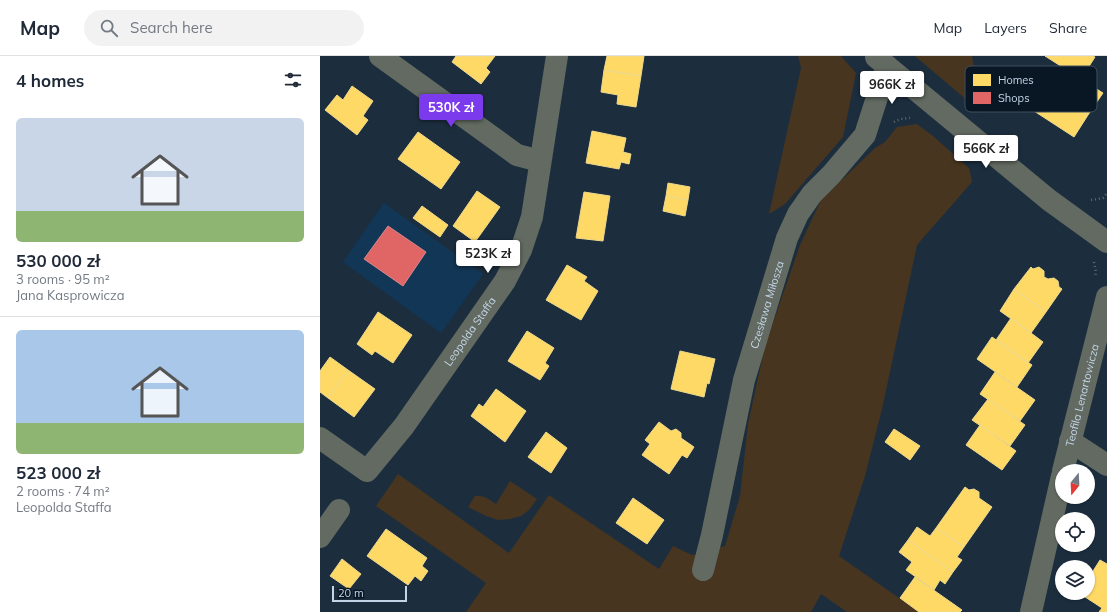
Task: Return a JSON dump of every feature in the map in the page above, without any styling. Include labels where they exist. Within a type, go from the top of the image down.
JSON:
[{"type":"street","points":[[380,56],[517,155],[540,161]]},
{"type":"street","name":"Leopolda Staffa","points":[[320,438],[367,471],[404,426],[504,280],[521,250],[532,217],[557,56]]},
{"type":"street","points":[[881,61],[1049,200],[1107,242]]},
{"type":"street","name":"Czesława Miłosza","points":[[703,570],[712,535],[744,380],[787,238],[798,214],[812,194],[831,175],[865,134],[870,118],[881,61]]},
{"type":"street","name":"Teofila Lenartowicza","points":[[1065,464],[1101,288]]},
{"type":"street","points":[[1070,441],[1107,465]]},
{"type":"street","points":[[1031,612],[1056,504]]},
{"type":"street","points":[[320,537],[339,510]]},
{"type":"path","points":[[870,118],[890,124],[900,119],[911,117],[916,118]]},
{"type":"path","points":[[1093,258],[1101,288]]},
{"type":"shaded area","points":[[798,56],[841,56],[856,73],[843,137],[785,204],[769,214],[801,68]]},
{"type":"shaded area","points":[[915,56],[972,56],[974,66],[965,66],[965,99]]},
{"type":"shaded area","points":[[917,124],[969,168],[972,182],[917,245],[882,409],[865,476],[839,556],[919,612],[847,612],[821,594],[811,612],[466,612],[486,583],[376,506],[398,474],[509,553],[549,495],[659,569],[673,546],[692,555],[725,546],[740,496],[748,424],[765,346],[800,245],[821,200],[875,148],[885,142],[897,127]]},
{"type":"shaded area","points":[[384,203],[483,274],[441,333],[343,262]]},
{"type":"shaded area","points":[[510,481],[537,499],[529,510],[521,516],[498,520],[468,507],[475,496],[483,497],[496,504]]},
{"type":"building: Homes","points":[[456,56],[495,56],[486,68],[490,72],[481,84],[452,62]]},
{"type":"building: Homes","points":[[607,56],[644,56],[641,76],[604,70]]},
{"type":"building: Homes","points":[[1045,56],[1095,57],[1089,66],[1061,66]]},
{"type":"building: Homes","points":[[604,70],[641,76],[636,107],[617,104],[618,95],[601,92]]},
{"type":"building: Homes","points":[[352,86],[373,101],[363,116],[368,120],[357,135],[325,110],[337,95],[343,100]]},
{"type":"building: Homes","points":[[1097,89],[1103,93],[1097,102]]},
{"type":"building: Homes","points":[[1036,112],[1083,112],[1088,115],[1074,137]]},
{"type":"building: Homes","points":[[1083,112],[1090,112],[1088,115]]},
{"type":"building: Homes","points":[[592,131],[626,138],[623,152],[631,154],[629,164],[621,162],[619,169],[586,163]]},
{"type":"building: Homes","points":[[418,132],[460,162],[441,189],[398,159]]},
{"type":"building: Homes","points":[[668,183],[690,187],[688,200],[666,196]]},
{"type":"building: Homes","points":[[477,191],[500,207],[475,242],[453,226]]},
{"type":"building: Homes","points":[[584,192],[610,196],[603,241],[576,238]]},
{"type":"building: Homes","points":[[666,196],[688,200],[685,216],[663,211]]},
{"type":"building: Homes","points":[[422,206],[448,225],[440,237],[413,218]]},
{"type":"building: Homes","points":[[567,265],[587,277],[584,281],[598,291],[581,320],[546,300]]},
{"type":"building: Homes","points":[[1031,267],[1033,269],[1039,267],[1044,271],[1044,277],[1048,279],[1054,278],[1058,281],[1059,287],[1062,289],[1046,312],[1014,289]]},
{"type":"building: Homes","points":[[1014,289],[1046,312],[1031,333],[1000,311]]},
{"type":"building: Homes","points":[[378,312],[412,335],[393,363],[375,351],[372,355],[357,344]]},
{"type":"building: Homes","points":[[1011,318],[1043,342],[1028,363],[996,340]]},
{"type":"building: Homes","points":[[527,331],[554,348],[545,363],[549,366],[540,380],[508,361]]},
{"type":"building: Homes","points":[[992,337],[1032,365],[1017,387],[977,359]]},
{"type":"building: Homes","points":[[680,351],[715,359],[704,397],[671,389]]},
{"type":"building: Homes","points":[[330,357],[348,370],[328,398],[320,392],[320,371]]},
{"type":"building: Homes","points":[[348,370],[375,389],[354,417],[328,398]]},
{"type":"building: Homes","points":[[995,372],[1035,400],[1020,421],[980,394]]},
{"type":"building: Homes","points":[[496,389],[526,411],[505,442],[471,416],[479,404],[483,407]]},
{"type":"building: Homes","points":[[988,399],[1025,425],[1010,446],[972,420]]},
{"type":"building: Homes","points":[[659,422],[671,431],[676,429],[681,433],[681,438],[694,447],[687,458],[682,455],[669,474],[642,455],[650,444],[645,440]]},
{"type":"building: Homes","points":[[980,425],[1016,451],[1002,470],[966,445]]},
{"type":"building: Homes","points":[[894,429],[920,446],[910,460],[885,442]]},
{"type":"building: Homes","points":[[546,432],[567,448],[551,473],[528,457]]},
{"type":"building: Homes","points":[[965,487],[969,490],[974,489],[979,492],[979,498],[992,507],[964,547],[936,528]]},
{"type":"building: Homes","points":[[633,498],[664,520],[647,544],[616,523]]},
{"type":"building: Homes","points":[[917,527],[930,536],[936,528],[964,547],[957,557],[962,560],[953,572],[908,540]]},
{"type":"building: Homes","points":[[386,529],[427,558],[422,566],[428,571],[421,581],[415,576],[408,585],[367,556]]},
{"type":"building: Homes","points":[[908,540],[953,572],[945,584],[940,580],[934,590],[906,570],[912,562],[899,552]]},
{"type":"building: Homes","points":[[342,559],[361,574],[349,589],[330,576]]},
{"type":"building: Homes","points":[[1100,560],[1107,564],[1107,612],[1099,612],[1102,608],[1090,600],[1095,600],[1095,568]]},
{"type":"building: Homes","points":[[915,577],[962,610],[960,612],[919,612],[900,598]]},
{"type":"building: Shops","points":[[388,226],[426,252],[403,286],[364,259]]}]
